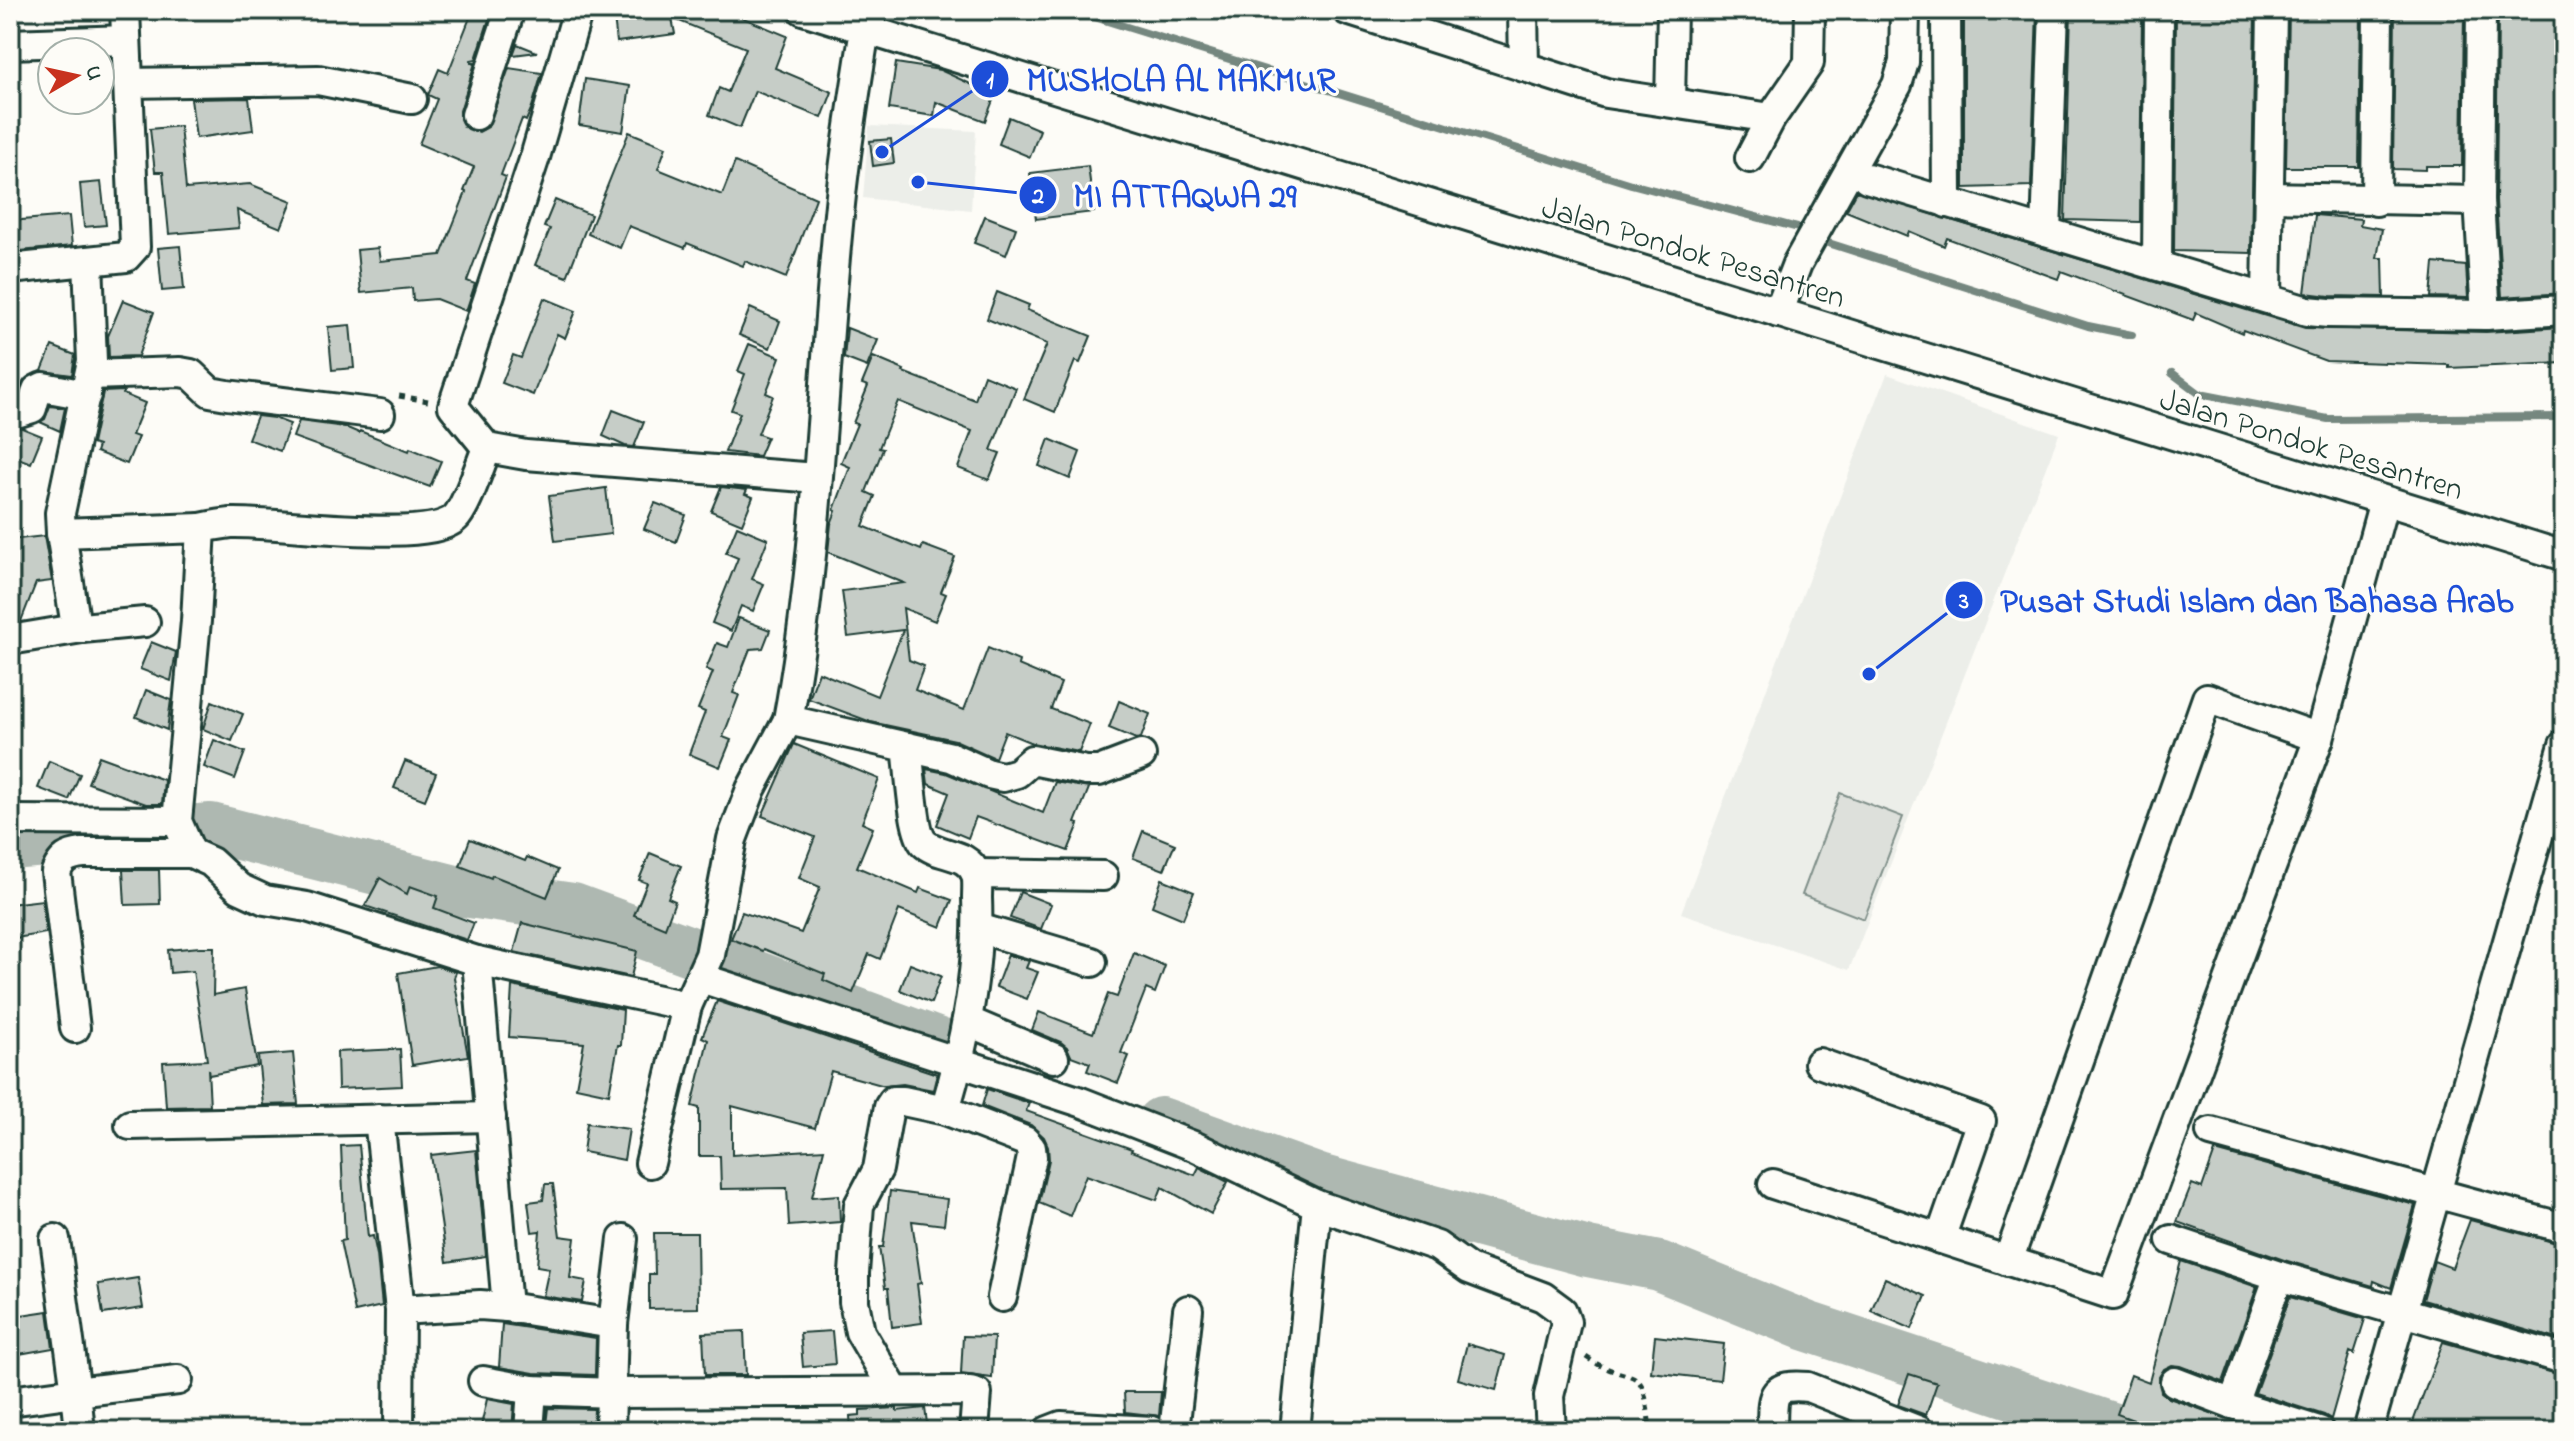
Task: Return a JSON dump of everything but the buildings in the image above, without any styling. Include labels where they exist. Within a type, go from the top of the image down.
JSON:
[{"type":"street","points":[[10,269],[126,257],[135,247],[125,10]]},
{"type":"street","points":[[476,115],[510,10]]},
{"type":"street","points":[[578,10],[535,157],[453,406],[487,448],[526,455],[817,478]]},
{"type":"street","name":"Jalan Pondok Pesantren","points":[[803,10],[2564,556]]},
{"type":"street","points":[[1347,10],[1375,14],[1606,93],[1771,118]]},
{"type":"street","points":[[1523,10],[1524,67]]},
{"type":"street","points":[[1670,102],[1672,10]]},
{"type":"street","points":[[1750,158],[1771,118],[1809,63],[1810,10]]},
{"type":"street","points":[[1778,313],[1797,264],[1897,85],[1904,62],[1905,10]]},
{"type":"street","points":[[1946,10],[1947,203]]},
{"type":"street","points":[[2046,232],[2054,10]]},
{"type":"street","points":[[2157,265],[2159,10]]},
{"type":"street","points":[[2267,298],[2272,10]]},
{"type":"street","points":[[2376,201],[2378,10]]},
{"type":"street","points":[[2481,10],[2479,201],[2486,315]]},
{"type":"street","points":[[650,1163],[687,1006],[705,968],[732,839],[751,789],[788,720],[817,478],[842,185],[865,29]]},
{"type":"street","points":[[10,44],[126,40]]},
{"type":"street","points":[[128,83],[318,80],[412,99]]},
{"type":"street","points":[[1867,178],[2307,311],[2486,315],[2564,310]]},
{"type":"street","points":[[2270,197],[2479,201]]},
{"type":"street","points":[[82,628],[75,620],[60,513],[93,352],[88,261]]},
{"type":"street","points":[[10,411],[32,408],[37,390],[43,387],[88,385],[180,372],[191,374],[210,392],[380,414]]},
{"type":"street","points":[[61,533],[201,528],[231,523],[360,530],[432,528],[446,525],[458,515],[487,448]]},
{"type":"street","points":[[1773,1184],[2113,1295],[2319,738],[2384,501]]},
{"type":"street","points":[[183,835],[201,528]]},
{"type":"street","points":[[10,640],[145,622]]},
{"type":"street","points":[[2008,1261],[2207,698],[2319,738]]},
{"type":"street","points":[[788,720],[951,757],[1003,777],[1017,773],[1032,760],[1099,771],[1141,755]]},
{"type":"street","points":[[2369,1431],[2564,745]]},
{"type":"street","points":[[907,747],[916,826],[922,842],[967,862],[976,874],[978,928],[964,1042],[945,1110]]},
{"type":"street","points":[[10,820],[183,835],[239,888],[265,900],[307,907],[477,961],[687,1006]]},
{"type":"street","points":[[75,1028],[56,872],[62,859],[69,854],[183,835]]},
{"type":"street","points":[[976,874],[1103,876]]},
{"type":"street","points":[[978,928],[1092,962]]},
{"type":"street","points":[[477,961],[507,1307]]},
{"type":"street","points":[[705,968],[964,1042],[1054,1058]]},
{"type":"street","points":[[964,1042],[1317,1205],[1437,1246],[1469,1269],[1543,1297],[1562,1311],[1566,1322],[1549,1396],[1551,1431]]},
{"type":"street","points":[[1819,1063],[1981,1121],[1940,1239]]},
{"type":"street","points":[[894,1390],[860,1332],[854,1302],[859,1205],[878,1169],[889,1107],[893,1101],[945,1110],[1025,1141],[1031,1148],[1032,1157],[1002,1297]]},
{"type":"street","points":[[130,1125],[491,1117]]},
{"type":"street","points":[[379,1119],[400,1310],[399,1431]]},
{"type":"street","points":[[2211,1132],[2564,1228]]},
{"type":"street","points":[[1295,1431],[1317,1205]]},
{"type":"street","points":[[55,1239],[80,1431]]},
{"type":"street","points":[[610,1431],[613,1324],[623,1239]]},
{"type":"street","points":[[2171,1240],[2279,1276],[2564,1359]]},
{"type":"street","points":[[2233,1404],[2279,1276]]},
{"type":"street","points":[[400,1310],[480,1305],[613,1324]]},
{"type":"street","points":[[1174,1431],[1188,1310]]},
{"type":"street","points":[[10,1401],[178,1380]]},
{"type":"street","points":[[483,1381],[532,1390],[613,1393],[894,1390],[977,1393],[974,1431]]},
{"type":"street","points":[[2175,1382],[2319,1431]]},
{"type":"street","points":[[1772,1431],[1773,1397],[1779,1389],[1789,1385],[1808,1387],[1908,1429]]},
{"type":"street","points":[[529,1431],[532,1390]]},
{"type":"street","points":[[1048,1431],[1061,1426],[1152,1431]]},
{"type":"path","points":[[1566,1322],[1576,1348],[1583,1355],[1594,1363],[1636,1377],[1643,1384],[1650,1431]]},
{"type":"shaded area","points":[[869,126],[976,131],[971,210],[863,198]]},
{"type":"shaded area","points":[[1887,374],[2059,434],[1849,970],[1681,913]]},
{"type":"shaded area","points":[[1840,793],[1903,817],[1864,919],[1802,895]]},
{"type":"waterway","points":[[1072,10],[1631,184],[1798,228]]},
{"type":"waterway","points":[[1819,240],[2088,326],[2132,335]]},
{"type":"waterway","points":[[2172,373],[2200,394],[2328,419],[2564,417]]},
{"type":"waterway","points":[[10,845],[211,828],[463,892],[573,908],[950,1047]]},
{"type":"waterway","points":[[1161,1122],[1322,1180],[1588,1252],[1659,1266],[1806,1326],[2123,1431]]},
{"type":"place","name":"MUSHOLA AL MAKMUR","points":[[882,152]]},
{"type":"place","name":"MI ATTAQWA 29","points":[[918,182]]},
{"type":"place","name":"Pusat Studi Islam dan Bahasa Arab","points":[[1869,674]]}]
